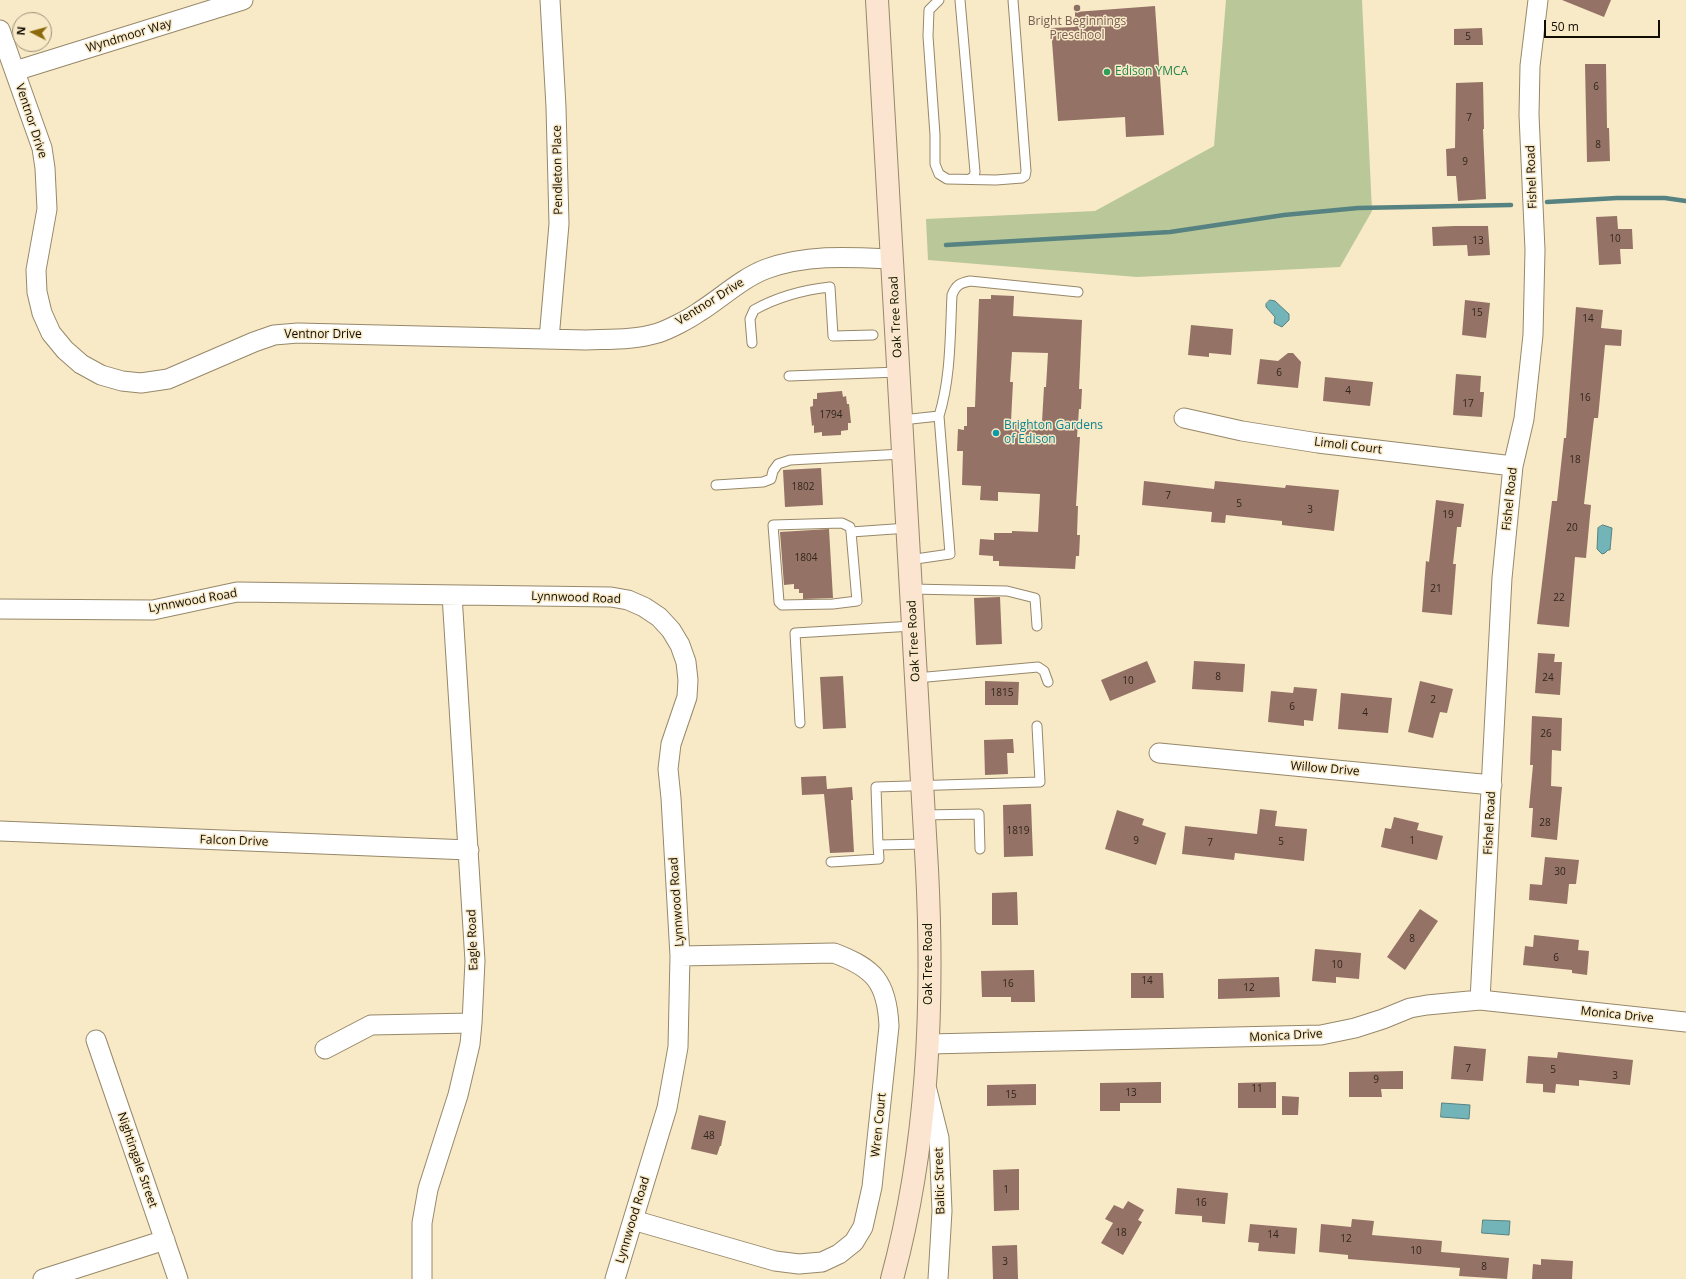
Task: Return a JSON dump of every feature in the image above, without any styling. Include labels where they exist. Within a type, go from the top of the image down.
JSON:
[{"type":"main road","name":"Oak Tree Road","points":[[877,0],[902,420],[929,918],[929,1044],[921,1125],[909,1207],[892,1279]]},
{"type":"street","name":"Wyndmoor Way","points":[[15,71],[243,0]]},
{"type":"street","name":"Pendleton Place","points":[[549,339],[559,224],[556,107],[550,0]]},
{"type":"street","name":"Fishel Road","points":[[1480,1000],[1502,578],[1513,466],[1524,419],[1533,335],[1535,250],[1529,115],[1530,66],[1538,0]]},
{"type":"street","name":"Ventnor Drive","points":[[0,30],[36,128],[45,168],[47,209],[36,270],[36,292],[42,313],[51,333],[65,350],[81,364],[101,375],[141,383],[168,379],[254,342],[280,335],[306,334],[586,340],[630,338],[659,332],[699,312],[728,291],[765,270],[793,261],[832,257],[892,259]]},
{"type":"street","name":"Limoli Court","points":[[1184,418],[1242,431],[1318,443],[1513,466]]},
{"type":"street","name":"Lynnwood Road","points":[[0,609],[153,610],[237,592],[610,597],[628,600],[644,607],[659,617],[671,630],[680,645],[684,656],[688,680],[687,697],[671,744],[668,769],[680,956],[678,1047],[668,1108],[615,1279]]},
{"type":"street","name":"Eagle Road","points":[[422,1279],[422,1223],[428,1189],[458,1095],[470,1044],[475,961],[452,595]]},
{"type":"street","name":"Willow Drive","points":[[1159,753],[1492,785]]},
{"type":"street","name":"Falcon Drive","points":[[0,831],[469,850]]},
{"type":"street","name":"Wren Court","points":[[633,1220],[776,1261],[799,1264],[822,1262],[839,1254],[854,1242],[863,1228],[872,1187],[890,1026],[888,1006],[880,983],[869,970],[855,961],[834,953],[680,956]]},
{"type":"street","name":"Monica Drive","points":[[929,1044],[1321,1035],[1355,1028],[1410,1008],[1480,1000],[1686,1022]]},
{"type":"street","points":[[325,1049],[371,1025],[472,1024]]},
{"type":"street","name":"Nightingale Street","points":[[96,1040],[178,1279]]},
{"type":"street","name":"Baltic Street","points":[[925,1085],[939,1138],[942,1211],[938,1279]]},
{"type":"street","points":[[43,1279],[165,1240]]},
{"type":"lane","points":[[939,0],[928,10],[928,36],[935,135],[935,164],[939,174],[946,179],[1022,178],[1025,176],[1026,171],[1013,0]]},
{"type":"lane","points":[[960,0],[975,172],[974,176],[970,179]]},
{"type":"lane","points":[[909,560],[950,554],[939,416],[948,378],[952,295],[955,288],[961,283],[970,281],[1078,292]]},
{"type":"lane","points":[[752,343],[750,319],[754,310],[781,296],[807,289],[830,287],[833,336],[873,334]]},
{"type":"lane","points":[[789,376],[899,372]]},
{"type":"lane","points":[[902,420],[939,416]]},
{"type":"lane","points":[[716,485],[762,482],[771,479],[773,471],[778,464],[790,460],[903,454]]},
{"type":"lane","points":[[842,523],[850,527],[851,532],[856,601],[833,604],[782,605],[779,602],[778,594],[773,525],[842,523]]},
{"type":"lane","points":[[851,532],[908,528]]},
{"type":"lane","points":[[911,589],[1007,591],[1036,598],[1037,626]]},
{"type":"lane","points":[[800,723],[795,633],[913,626]]},
{"type":"lane","points":[[916,678],[1038,667],[1044,671],[1048,682]]},
{"type":"lane","points":[[831,862],[879,860],[876,786],[1040,782],[1037,726]]},
{"type":"lane","points":[[923,815],[979,814],[980,849]]},
{"type":"lane","points":[[878,845],[925,844]]},
{"type":"green space","points":[[1226,0],[1362,0],[1372,211],[1340,267],[1137,277],[928,260],[926,219],[1095,211],[1214,146]]},
{"type":"water","points":[[1270,300],[1275,301],[1289,314],[1289,320],[1282,327],[1274,323],[1275,317],[1266,307],[1266,304]]},
{"type":"water","points":[[1603,525],[1612,528],[1610,550],[1602,554],[1597,549],[1598,528]]},
{"type":"water","points":[[1442,1103],[1470,1105],[1469,1119],[1441,1117]]},
{"type":"water","points":[[1483,1220],[1510,1221],[1509,1235],[1482,1233]]},
{"type":"building","points":[[1562,0],[1611,0],[1604,17]]},
{"type":"building","name":"Edison YMCA","points":[[1155,6],[1164,135],[1126,137],[1125,117],[1058,121],[1051,28],[1075,27],[1075,12]]},
{"type":"building","points":[[1482,28],[1483,45],[1454,45],[1454,29]]},
{"type":"building","points":[[1585,64],[1606,64],[1607,128],[1609,128],[1610,161],[1587,162]]},
{"type":"building","points":[[1483,82],[1483,129],[1486,199],[1458,201],[1456,176],[1447,176],[1446,149],[1455,148],[1456,83]]},
{"type":"building","points":[[1617,216],[1618,229],[1632,229],[1633,249],[1620,249],[1621,264],[1599,265],[1596,217]]},
{"type":"building","points":[[1488,226],[1490,255],[1468,256],[1467,245],[1433,246],[1432,227]]},
{"type":"building","name":"Brighton Gardens of Edison","points":[[991,295],[1014,296],[1013,316],[1082,320],[1079,389],[1082,389],[1077,437],[1080,437],[1076,506],[1078,506],[1077,535],[1080,535],[1079,556],[1076,556],[1075,569],[999,566],[999,561],[993,561],[993,556],[979,555],[980,539],[994,540],[994,533],[1012,533],[1012,531],[1038,532],[1040,494],[998,492],[998,501],[980,500],[981,486],[962,485],[963,451],[957,451],[958,429],[964,430],[964,426],[967,426],[967,407],[975,407],[979,299],[991,299]],"holes":[[[1012,352],[1048,353],[1042,422],[1011,421],[1013,382],[1010,382]]]},
{"type":"building","points":[[1465,300],[1490,303],[1486,338],[1462,335]]},
{"type":"building","points":[[1576,307],[1603,310],[1601,328],[1622,330],[1621,346],[1605,345],[1598,418],[1594,418],[1584,504],[1591,505],[1586,558],[1575,557],[1569,627],[1537,624],[1552,501],[1557,501],[1564,438],[1566,438]]},
{"type":"building","points":[[1191,325],[1233,329],[1231,355],[1209,353],[1209,357],[1188,355]]},
{"type":"building","points":[[1288,353],[1293,353],[1301,362],[1298,388],[1257,384],[1260,359],[1278,361]]},
{"type":"building","points":[[1456,374],[1481,376],[1480,392],[1484,392],[1482,417],[1453,415]]},
{"type":"building","points":[[1325,377],[1373,382],[1370,406],[1323,401]]},
{"type":"building","points":[[842,391],[843,397],[846,396],[847,404],[849,404],[851,423],[848,423],[848,430],[841,431],[841,435],[822,436],[822,432],[814,433],[814,425],[812,426],[810,407],[813,406],[813,399],[817,399],[817,393]]},
{"type":"building","points":[[821,468],[823,505],[785,507],[783,470]]},
{"type":"building","points":[[1144,481],[1214,489],[1215,481],[1285,488],[1286,485],[1339,490],[1334,531],[1282,525],[1282,521],[1226,515],[1225,523],[1211,522],[1212,512],[1142,505]]},
{"type":"building","points":[[1436,500],[1464,504],[1461,527],[1457,527],[1453,564],[1456,564],[1452,615],[1422,612],[1426,561],[1429,562]]},
{"type":"building","points":[[829,529],[833,598],[803,599],[803,593],[799,593],[799,589],[794,589],[794,584],[784,585],[780,532]]},
{"type":"building","points":[[1000,597],[1002,644],[976,645],[974,598]]},
{"type":"building","points":[[1538,653],[1555,654],[1554,662],[1562,662],[1560,695],[1535,693]]},
{"type":"building","points":[[1147,661],[1156,682],[1110,701],[1101,680]]},
{"type":"building","points":[[1194,661],[1245,664],[1243,692],[1192,689]]},
{"type":"building","points":[[843,676],[846,728],[823,729],[820,677]]},
{"type":"building","points":[[985,681],[1019,682],[1018,705],[985,705]]},
{"type":"building","points":[[1420,681],[1453,689],[1447,713],[1440,712],[1433,738],[1408,732]]},
{"type":"building","points":[[1294,687],[1317,689],[1313,721],[1304,720],[1304,726],[1268,722],[1271,691],[1293,693]]},
{"type":"building","points":[[1341,693],[1392,698],[1388,733],[1338,729]]},
{"type":"building","points":[[1532,716],[1562,718],[1561,751],[1552,750],[1551,786],[1562,787],[1557,840],[1531,837],[1533,808],[1529,808],[1533,765],[1530,765]]},
{"type":"building","points":[[1013,739],[1014,753],[1007,753],[1008,774],[985,775],[984,740]]},
{"type":"building","points":[[826,776],[827,789],[852,787],[853,800],[851,800],[854,852],[830,853],[824,794],[802,795],[801,777]]},
{"type":"building","points":[[1031,804],[1033,856],[1004,857],[1003,805]]},
{"type":"building","points":[[1260,809],[1277,811],[1275,826],[1307,829],[1304,861],[1235,853],[1234,860],[1182,854],[1185,826],[1257,834]]},
{"type":"building","points":[[1117,810],[1144,819],[1142,825],[1166,833],[1156,865],[1105,849]]},
{"type":"building","points":[[1394,817],[1419,823],[1417,830],[1443,836],[1437,860],[1381,847],[1385,828],[1391,829]]},
{"type":"building","points":[[1545,857],[1579,860],[1576,884],[1569,884],[1567,904],[1529,900],[1530,884],[1542,885]]},
{"type":"building","points":[[1017,892],[1018,925],[992,925],[992,893]]},
{"type":"building","points":[[1420,909],[1438,921],[1405,970],[1387,957]]},
{"type":"building","points":[[1534,935],[1579,940],[1578,950],[1589,951],[1587,975],[1572,973],[1572,970],[1523,965],[1525,946],[1533,947]]},
{"type":"building","points":[[1315,949],[1361,953],[1359,979],[1336,977],[1336,983],[1312,981]]},
{"type":"building","points":[[1034,970],[1035,1002],[1011,1002],[1011,997],[982,997],[981,971]]},
{"type":"building","points":[[1131,973],[1163,973],[1164,998],[1131,998]]},
{"type":"building","points":[[1279,977],[1280,997],[1218,999],[1218,979]]},
{"type":"building","points":[[1454,1046],[1486,1049],[1483,1081],[1451,1079]]},
{"type":"building","points":[[1558,1052],[1633,1060],[1630,1085],[1579,1080],[1579,1086],[1556,1084],[1555,1093],[1543,1092],[1543,1084],[1526,1083],[1528,1056],[1557,1058]]},
{"type":"building","points":[[1403,1071],[1403,1089],[1381,1089],[1382,1097],[1349,1097],[1349,1072]]},
{"type":"building","points":[[1161,1082],[1161,1103],[1120,1103],[1120,1111],[1100,1111],[1100,1083]]},
{"type":"building","points":[[1276,1082],[1276,1108],[1238,1108],[1238,1083]]},
{"type":"building","points":[[1036,1084],[1036,1105],[987,1106],[987,1085]]},
{"type":"building","points":[[1282,1096],[1299,1097],[1298,1115],[1282,1115]]},
{"type":"building","points":[[699,1115],[726,1121],[721,1146],[717,1155],[691,1149]]},
{"type":"building","points":[[1019,1169],[1019,1210],[994,1211],[993,1170]]},
{"type":"building","points":[[1177,1188],[1228,1193],[1225,1224],[1202,1222],[1202,1216],[1175,1214]]},
{"type":"building","points":[[1128,1201],[1144,1210],[1138,1220],[1142,1222],[1123,1255],[1101,1243],[1113,1223],[1105,1219],[1114,1205],[1123,1209]]},
{"type":"building","points":[[1352,1219],[1374,1221],[1372,1235],[1442,1241],[1441,1252],[1509,1258],[1507,1279],[1459,1276],[1460,1268],[1348,1259],[1348,1255],[1319,1252],[1321,1224],[1351,1227]]},
{"type":"building","points":[[1250,1224],[1297,1228],[1295,1254],[1258,1251],[1259,1243],[1248,1242]]},
{"type":"building","points":[[1017,1245],[1018,1279],[993,1279],[992,1246]]},
{"type":"building","points":[[1541,1259],[1573,1261],[1572,1279],[1532,1279],[1533,1264],[1541,1265]]},
{"type":"waterway","points":[[1547,202],[1617,198],[1665,198],[1686,201]]},
{"type":"waterway","points":[[946,245],[1170,232],[1284,215],[1358,208],[1511,205]]},
{"type":"place","name":"Bright Beginnings Preschool","points":[[1077,8]]},
{"type":"place","name":"Edison YMCA","points":[[1107,72]]},
{"type":"place","name":"Brighton Gardens of Edison","points":[[996,433]]}]
